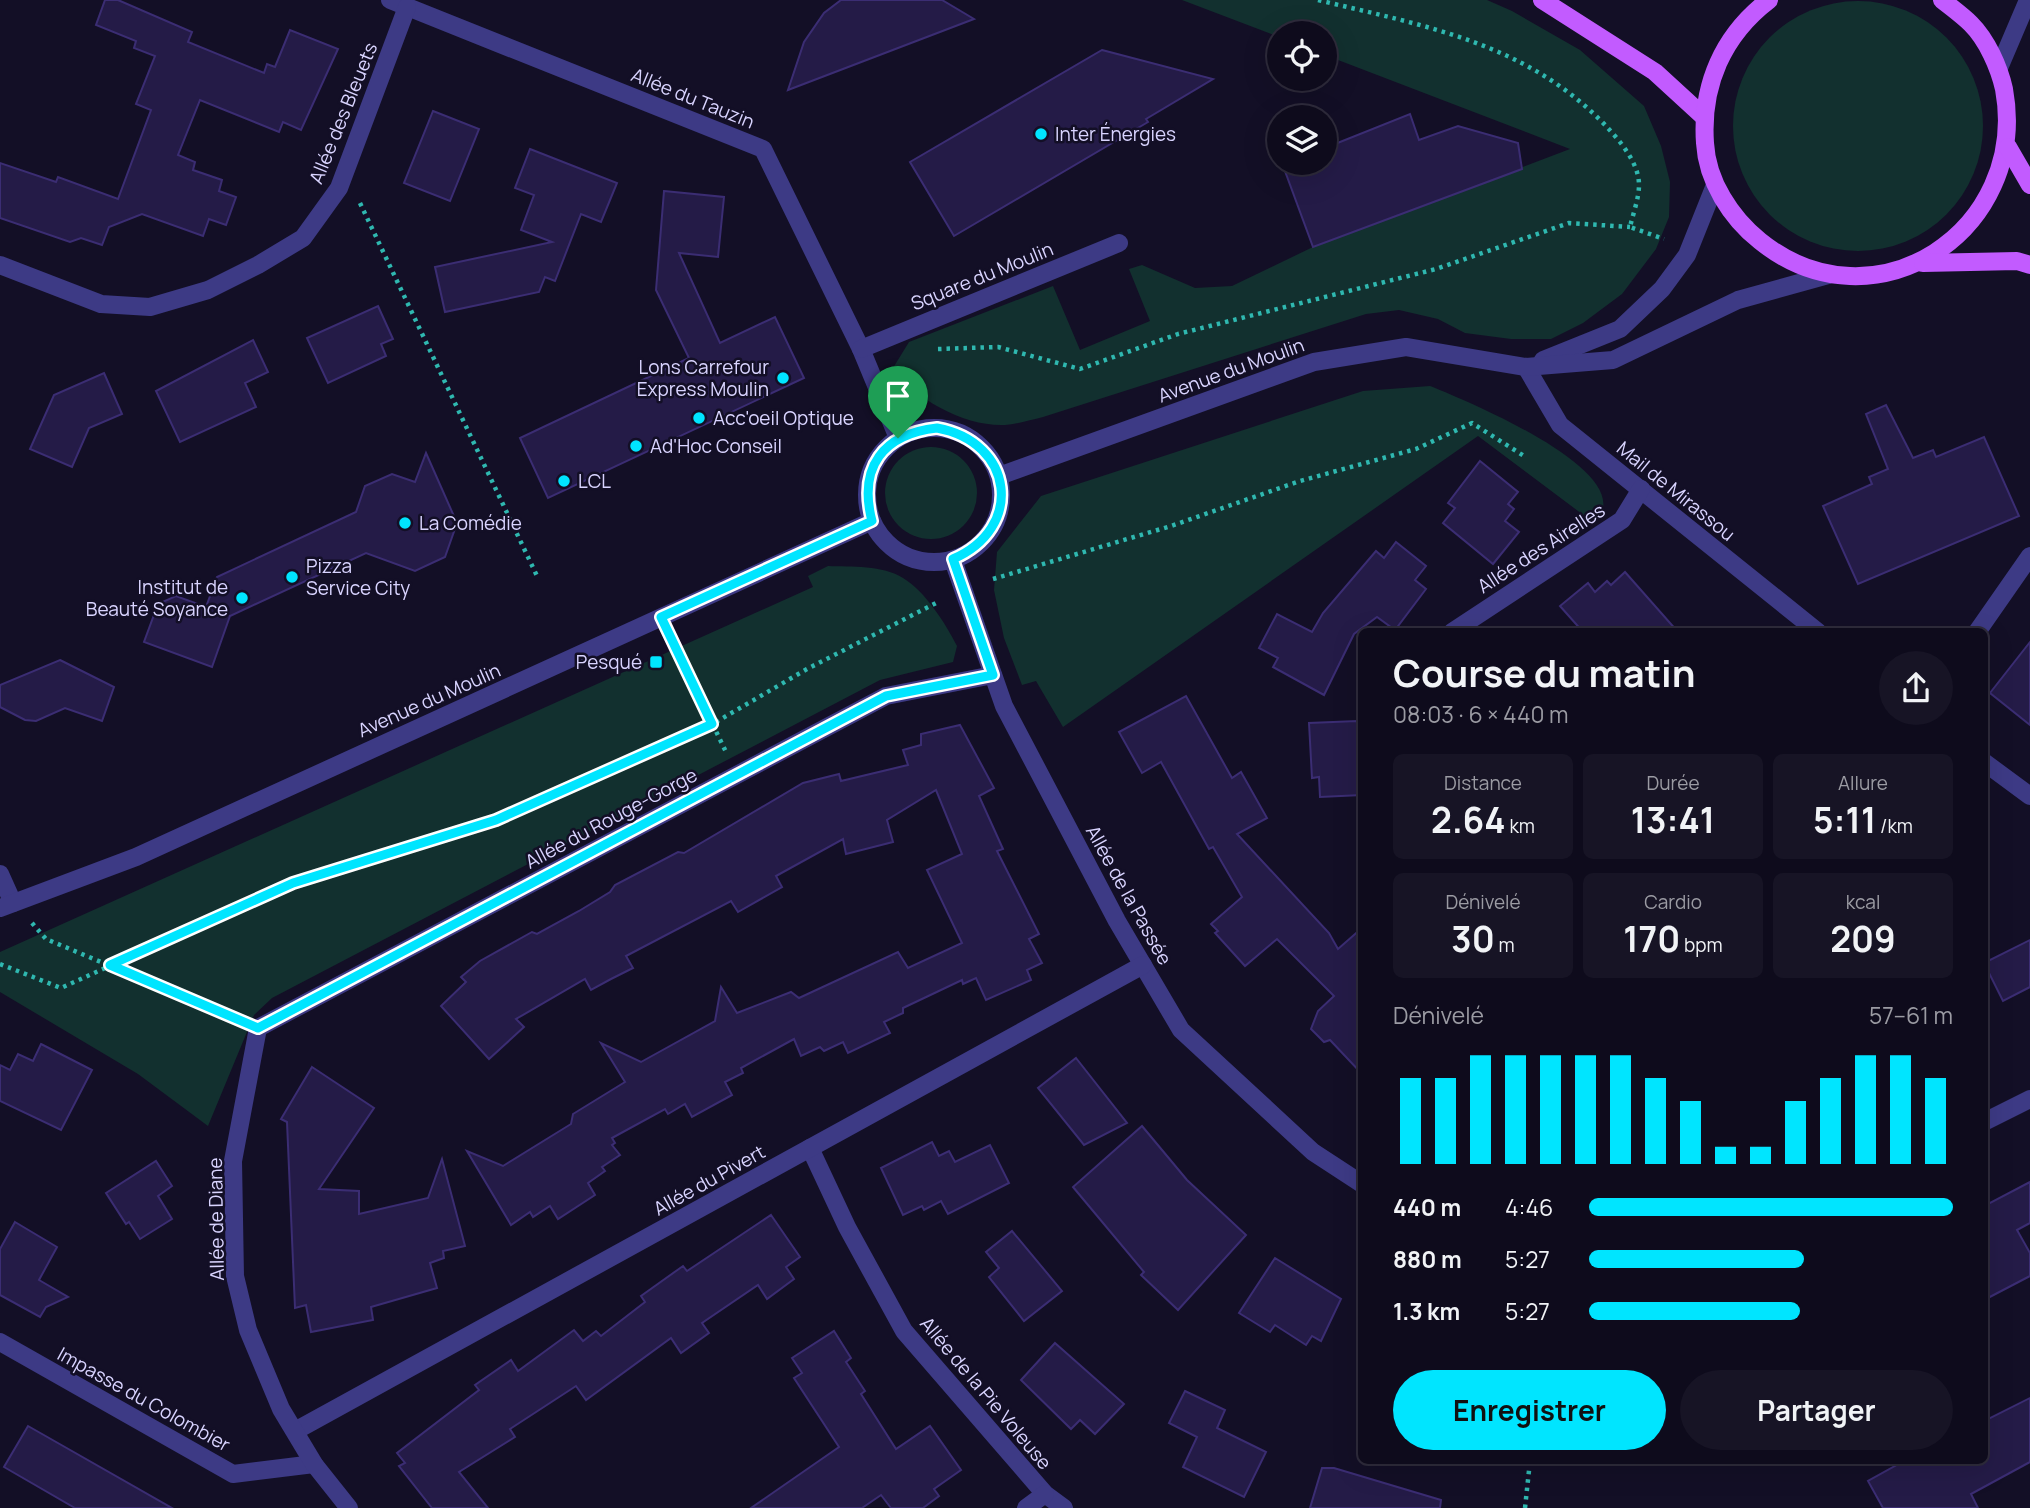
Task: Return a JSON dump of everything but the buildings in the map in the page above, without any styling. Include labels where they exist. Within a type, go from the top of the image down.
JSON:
[{"type":"main road","points":[[1542,0],[1655,72],[1703,116]]},
{"type":"main road","points":[[1762,0],[1734,32],[1712,72],[1703,116],[1705,151],[1715,185],[1742,227],[1781,258],[1828,275],[1877,277],[1923,263],[2017,261],[2030,265]]},
{"type":"main road","points":[[1923,263],[1964,234],[1994,194],[2008,147],[2009,106],[1999,68],[1972,25],[1942,0]]},
{"type":"main road","points":[[2008,147],[2030,185]]},
{"type":"street","name":"Allée du Tauzin","points":[[390,0],[764,149],[861,349],[898,438]]},
{"type":"street","points":[[1999,68],[2028,0]]},
{"type":"street","name":"Allée des Bleuets","points":[[0,265],[101,304],[150,307],[208,290],[303,238],[340,188],[407,7]]},
{"type":"street","points":[[1525,367],[1620,329],[1662,289],[1687,255],[1715,185]]},
{"type":"street","name":"Square du Moulin","points":[[861,349],[1119,243]]},
{"type":"street","name":"Avenue du Moulin","points":[[999,476],[1314,362],[1406,347],[1525,367],[1613,360],[1738,300],[1828,275]]},
{"type":"street","name":"Mail de Mirassou","points":[[1525,367],[1560,425],[1813,628]]},
{"type":"street","points":[[937,428],[957,431],[976,442],[990,457],[999,476],[1002,497],[998,518],[988,536],[973,551],[953,559],[934,563],[905,555],[881,537],[872,521],[867,502],[867,484],[883,450],[898,438],[916,430],[937,428]]},
{"type":"street","name":"Allée des Airelles","points":[[1458,628],[1622,520],[1641,489]]},
{"type":"street","name":"Avenue du Moulin","points":[[7,906],[136,857],[872,521]]},
{"type":"street","points":[[1980,628],[2030,556]]},
{"type":"street","name":"Allée de la Passée","points":[[953,559],[1004,706],[1143,965],[1181,1030],[1313,1152],[1358,1181]]},
{"type":"street","name":"Allée du Rouge-Gorge","points":[[258,1028],[886,696],[993,675]]},
{"type":"street","points":[[1988,765],[2030,796]]},
{"type":"street","points":[[0,874],[7,906]]},
{"type":"street","name":"Allée du Pivert","points":[[295,1431],[1143,965]]},
{"type":"street","name":"Allée de Diane","points":[[258,1028],[233,1161],[235,1276],[248,1329],[281,1409],[314,1464],[349,1508]]},
{"type":"street","points":[[1988,1120],[2030,1099]]},
{"type":"street","name":"Allée de la Pie Voleuse","points":[[810,1148],[847,1227],[904,1331],[1045,1494],[1064,1508]]},
{"type":"street","name":"Impasse du Colombier","points":[[0,1342],[233,1474],[314,1464]]},
{"type":"street","points":[[1026,1508],[1045,1494]]},
{"type":"path","points":[[1318,0],[1430,27],[1509,54],[1581,100],[1626,147],[1639,183],[1630,227]]},
{"type":"path","points":[[340,188],[355,192],[537,576]]},
{"type":"path","points":[[896,334],[904,350],[998,347],[1080,369],[1203,327],[1436,268],[1569,223],[1630,227],[1669,240]]},
{"type":"path","points":[[993,579],[1171,526],[1300,481],[1416,449],[1472,423],[1524,456]]},
{"type":"path","points":[[0,964],[61,988],[293,883],[496,820],[712,724],[807,669],[936,603]]},
{"type":"path","points":[[661,617],[737,775]]},
{"type":"path","points":[[7,906],[46,939],[258,1028]]},
{"type":"path","points":[[1525,1508],[1530,1464]]},
{"type":"green space","points":[[1182,0],[1487,0],[1512,11],[1580,50],[1644,106],[1661,146],[1670,182],[1669,217],[1656,249],[1622,294],[1583,323],[1551,339],[1511,339],[1465,333],[1438,319],[1399,310],[1366,314],[1043,417],[1005,425],[974,421],[942,409],[902,379],[893,368],[909,342],[1053,286],[1080,350],[1150,321],[1129,269],[1142,265],[1195,288],[1232,286],[1313,247],[1570,149],[1337,60],[1337,21],[1267,21],[1267,32]]},
{"type":"green space","points":[[1858,1],[1906,11],[1927,22],[1946,38],[1962,57],[1973,78],[1983,126],[1973,174],[1962,195],[1946,214],[1927,230],[1906,241],[1858,251],[1810,241],[1789,230],[1770,214],[1754,195],[1743,174],[1733,126],[1743,78],[1754,57],[1770,38],[1789,22],[1810,11]]},
{"type":"green space","points":[[1430,386],[1509,422],[1573,461],[1595,483],[1603,504],[1594,523],[1478,436],[1063,727],[1036,681],[1022,685],[1004,638],[994,590],[997,552],[1041,496],[1363,391]]},
{"type":"green space","points":[[931,447],[948,451],[963,461],[973,476],[977,493],[973,510],[963,525],[948,535],[931,539],[914,535],[899,525],[889,510],[885,493],[889,476],[899,461],[914,451]]},
{"type":"green space","points":[[828,566],[886,571],[911,584],[934,609],[957,646],[953,662],[880,680],[272,998],[254,1015],[208,1126],[138,1074],[0,992],[0,952],[813,587],[808,576]]},
{"type":"place","name":"Inter Énergies","points":[[1041,134]]},
{"type":"place","name":"Lons Carrefour Express Moulin","points":[[783,378]]},
{"type":"place","name":"Acc'oeil Optique","points":[[699,418]]},
{"type":"place","name":"Ad'Hoc Conseil","points":[[636,446]]},
{"type":"place","name":"LCL","points":[[564,481]]},
{"type":"place","name":"La Comédie","points":[[405,523]]},
{"type":"place","name":"Pizza Service City","points":[[292,577]]},
{"type":"place","name":"Institut de Beauté Soyance","points":[[242,598]]},
{"type":"place","name":"Pesqué","points":[[656,662]]},
{"type":"route","points":[[937,428],[957,431],[976,442],[990,457],[999,476],[1002,497],[998,518],[988,536],[973,551],[953,559],[993,675],[886,696],[258,1028],[110,965],[293,883],[496,820],[712,724],[661,617],[872,521],[867,502],[867,484],[873,466],[883,450],[898,438],[916,430],[937,428]]}]
